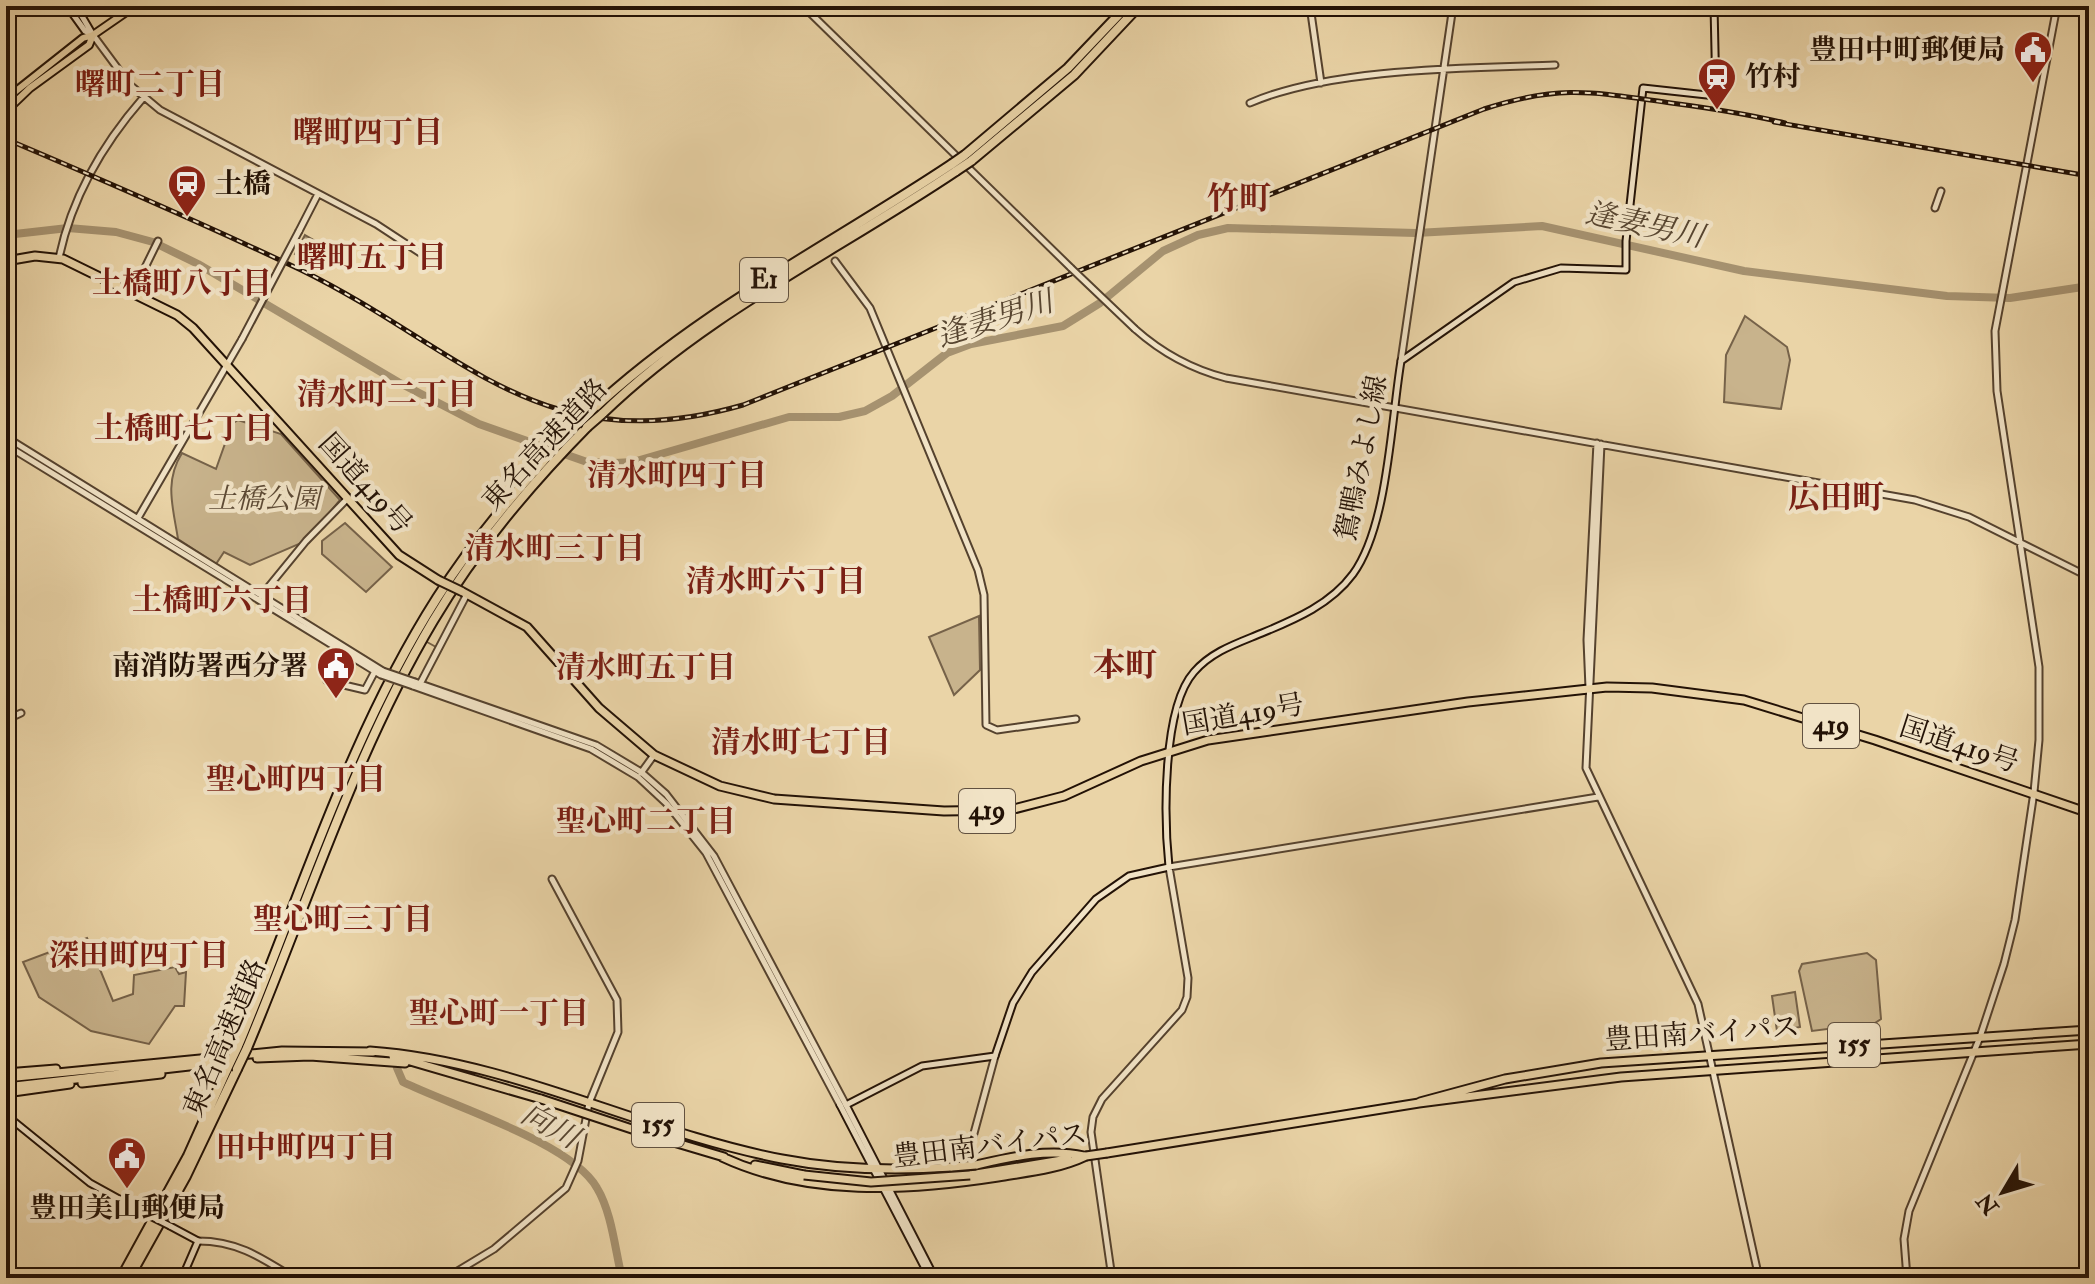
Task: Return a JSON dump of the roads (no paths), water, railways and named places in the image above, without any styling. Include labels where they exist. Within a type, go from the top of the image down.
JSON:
[{"type":"highway","name":"東名高速道路","points":[[968,158],[1068,68],[1127,6]]},
{"type":"highway","name":"東名高速道路","points":[[582,426],[602,414],[644,375],[725,315],[968,158],[1074,75],[1139,6]]},
{"type":"highway","name":"東名高速道路","points":[[131,1278],[157,1231],[242,1047],[342,786],[401,661],[465,557],[543,466],[582,426],[590,412],[639,368],[720,308],[954,168]]},
{"type":"highway","name":"国道419号","points":[[6,261],[59,258],[177,315],[228,366],[399,555],[438,580],[527,627],[599,708],[654,755],[720,786],[764,797],[853,807],[984,812],[1010,810],[1064,796],[1171,750],[1220,737],[1589,689],[1652,688],[1744,700],[2034,792],[2089,813]]},
{"type":"highway","name":"豊田南バイパス","points":[[1419,1103],[1505,1079],[1618,1061],[2089,1030]]},
{"type":"highway","name":"豊田南バイパス","points":[[6,1076],[282,1051],[370,1051],[481,1080],[722,1157],[804,1175],[871,1182],[970,1175],[1419,1103],[1621,1077],[2089,1044]]},
{"type":"highway","name":"155","points":[[370,1051],[443,1058],[778,1158],[878,1171],[976,1165],[1037,1154],[1068,1152],[1086,1156]]},
{"type":"highway","name":"豊田南バイパス","points":[[6,1087],[259,1058],[340,1057],[417,1065],[481,1080]]},
{"type":"highway","name":"155","points":[[6,1093],[140,1078],[190,1066]]},
{"type":"highway","name":"東名高速道路","points":[[121,1278],[232,1069]]},
{"type":"highway","name":"155","points":[[722,1157],[797,1180],[885,1188],[968,1183],[1069,1164],[1086,1156]]},
{"type":"main road","points":[[6,99],[83,38],[93,35],[135,6]]},
{"type":"main road","points":[[6,111],[27,85]]},
{"type":"street","points":[[67,6],[85,31],[93,35]]},
{"type":"street","points":[[76,6],[93,35],[143,98],[390,232],[440,266]]},
{"type":"street","points":[[803,6],[1135,329],[1166,354],[1209,374],[1915,500],[1956,512],[2089,577]]},
{"type":"street","points":[[1310,6],[1321,83]]},
{"type":"street","points":[[1401,361],[1453,6]]},
{"type":"street","name":"鴛鴨みよし線","points":[[1112,1278],[1092,1124],[1102,1099],[1182,1010],[1187,997],[1188,978],[1169,867],[1174,709],[1197,669],[1220,651],[1300,617],[1326,600],[1348,580],[1363,559],[1375,523],[1401,361],[1506,286],[1561,268],[1626,270],[1626,242],[1643,88],[1716,96],[1714,6]]},
{"type":"street","points":[[1907,1278],[1904,1239],[1911,1202],[1980,1037],[2015,920],[2034,792],[2039,740],[2039,667],[2023,543],[1997,391],[1995,348],[1999,305],[2057,6]]},
{"type":"street","points":[[1250,103],[1277,91],[1321,83],[1446,69],[1555,65]]},
{"type":"street","points":[[59,258],[67,221],[114,131],[143,98]]},
{"type":"street","points":[[1935,208],[1941,191]]},
{"type":"street","points":[[136,520],[228,366],[318,194]]},
{"type":"street","points":[[133,292],[158,241]]},
{"type":"street","points":[[835,261],[870,308],[982,585],[985,723],[995,730],[1076,719]]},
{"type":"street","points":[[6,437],[380,673],[565,738],[640,774],[684,814],[714,856],[932,1278]]},
{"type":"street","points":[[1599,444],[1586,768],[1681,962],[1698,1004],[1759,1278]]},
{"type":"street","points":[[6,445],[261,596],[380,673]]},
{"type":"street","points":[[261,596],[306,541],[349,497]]},
{"type":"street","points":[[416,684],[464,592]]},
{"type":"street","points":[[327,681],[365,690],[380,673]]},
{"type":"street","points":[[6,720],[21,713]]},
{"type":"street","points":[[640,774],[654,755]]},
{"type":"street","points":[[933,1176],[957,1174],[963,1169],[1013,1003],[1032,972],[1096,899],[1129,876],[1598,797]]},
{"type":"street","points":[[446,1278],[481,1259],[557,1200],[577,1166],[589,1103],[618,1032],[620,1010],[552,879]]},
{"type":"street","points":[[843,1105],[922,1066],[995,1056]]},
{"type":"street","points":[[6,1115],[90,1183],[198,1241],[217,1241],[245,1248],[294,1278]]},
{"type":"street","points":[[182,1278],[198,1241]]},
{"type":"waterway","name":"逢妻男川","points":[[6,235],[68,228],[116,232],[153,242],[198,264],[398,382],[479,424],[587,462],[615,463],[633,462],[789,417],[839,417],[865,411],[892,396],[947,353],[971,344],[1063,326],[1100,303],[1163,251],[1198,235],[1228,228],[1416,233],[1542,226],[1744,271],[1947,296],[2010,298],[2089,286]]},
{"type":"waterway","points":[[427,642],[436,647]]},
{"type":"waterway","name":"向川","points":[[397,1068],[403,1082],[538,1141],[583,1172],[602,1198],[622,1278]]},
{"type":"railway","points":[[6,139],[301,270],[507,389],[557,409],[611,419],[672,419],[743,405],[1484,109],[1511,101],[1556,93],[1598,93],[1714,109],[1785,123]]},
{"type":"railway","points":[[1774,122],[2089,176]]},
{"type":"place","name":"豊田中町郵便局","points":[[2033,84]]},
{"type":"place","name":"竹村","points":[[1717,111]]},
{"type":"place","name":"土橋","points":[[187,218]]},
{"type":"place","name":"南消防署西分署","points":[[336,700]]},
{"type":"place","name":"豊田美山郵便局","points":[[127,1190]]},
{"type":"district","name":"曙町二丁目","points":[[150,84]]},
{"type":"district","name":"曙町四丁目","points":[[368,132]]},
{"type":"district","name":"竹町","points":[[1239,199]]},
{"type":"district","name":"曙町五丁目","points":[[372,257]]},
{"type":"district","name":"土橋町八丁目","points":[[182,283]]},
{"type":"district","name":"清水町二丁目","points":[[387,394]]},
{"type":"district","name":"土橋町七丁目","points":[[184,428]]},
{"type":"district","name":"清水町四丁目","points":[[677,475]]},
{"type":"district","name":"広田町","points":[[1836,498]]},
{"type":"district","name":"清水町三丁目","points":[[555,548]]},
{"type":"district","name":"清水町六丁目","points":[[776,581]]},
{"type":"district","name":"土橋町六丁目","points":[[222,600]]},
{"type":"district","name":"本町","points":[[1125,666]]},
{"type":"district","name":"清水町五丁目","points":[[646,667]]},
{"type":"district","name":"清水町七丁目","points":[[801,742]]},
{"type":"district","name":"聖心町四丁目","points":[[296,779]]},
{"type":"district","name":"聖心町二丁目","points":[[646,821]]},
{"type":"district","name":"聖心町三丁目","points":[[343,919]]},
{"type":"district","name":"深田町四丁目","points":[[139,955]]},
{"type":"district","name":"聖心町一丁目","points":[[499,1013]]},
{"type":"district","name":"田中町四丁目","points":[[306,1147]]},
{"type":"park label","name":"土橋公園","points":[[264,499]]}]
